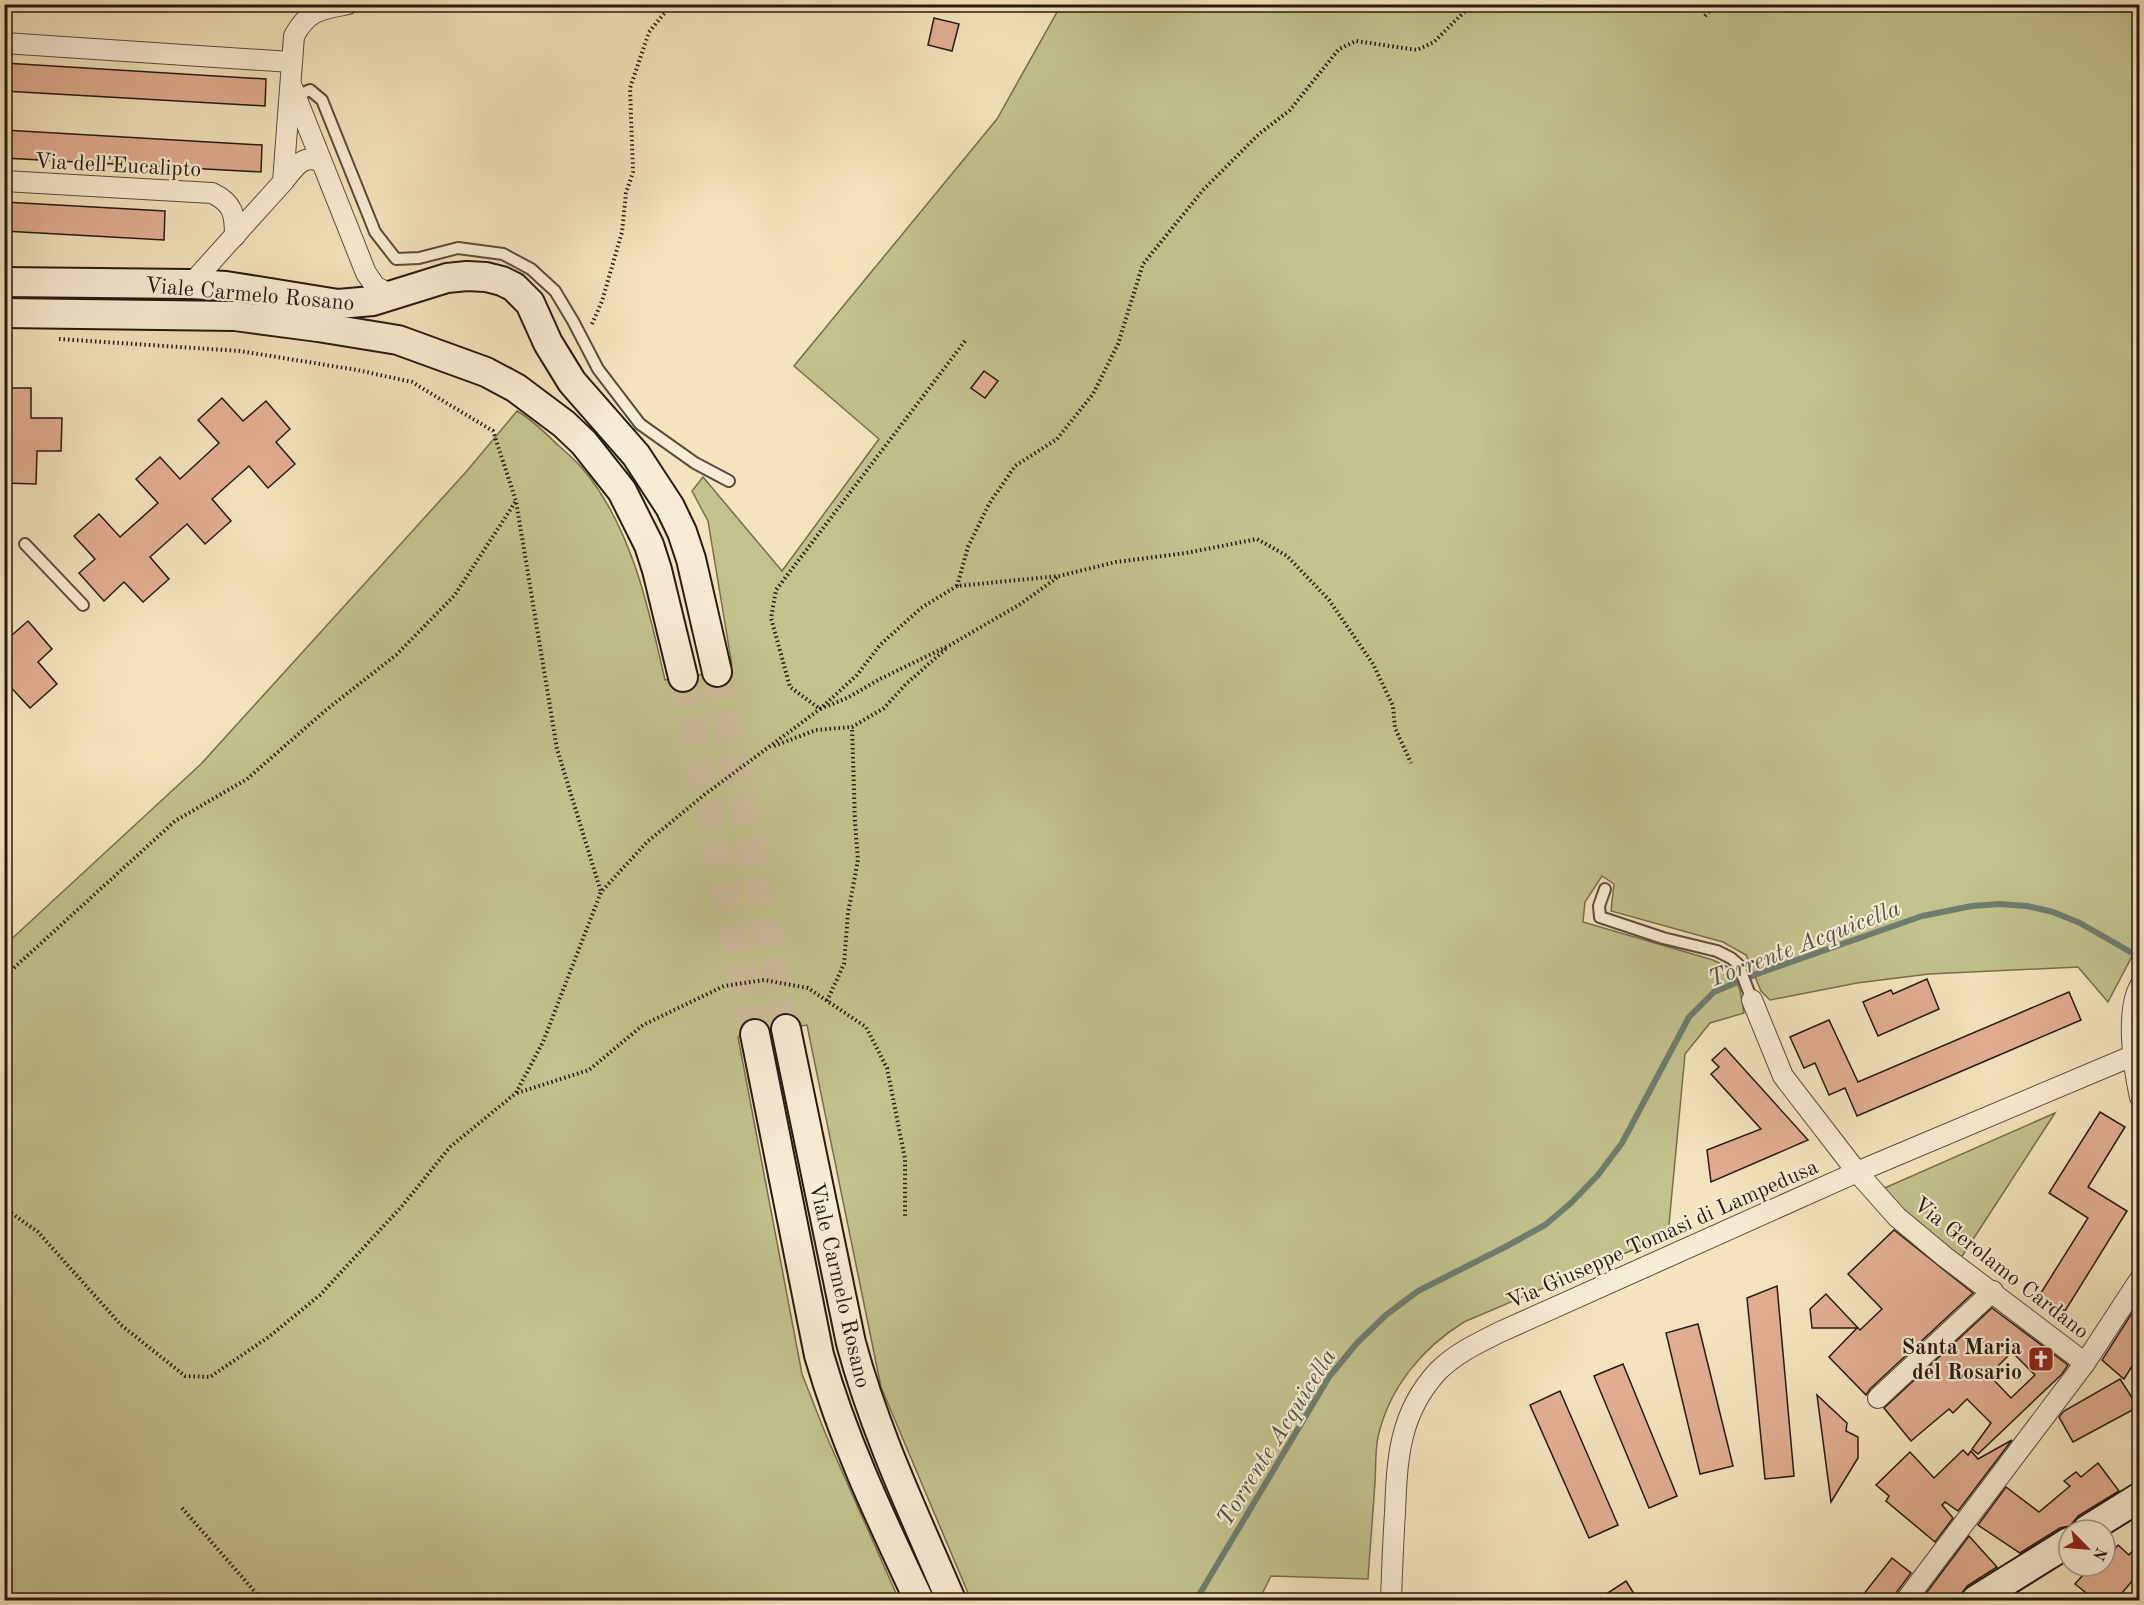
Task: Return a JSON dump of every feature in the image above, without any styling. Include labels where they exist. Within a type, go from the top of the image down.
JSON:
[{"type":"main road","name":"Viale Carmelo Rosano","points":[[4,282],[226,286],[338,304],[363,303],[393,296],[433,282],[467,276],[486,277],[514,286],[530,303],[548,343],[572,382],[636,455],[670,507],[691,559],[717,672]]},
{"type":"main road","name":"Viale Carmelo Rosano","points":[[4,313],[235,316],[398,340],[486,372],[536,401],[564,424],[584,443],[622,492],[638,519],[652,553],[683,677]]},
{"type":"main road","name":"Viale Carmelo Rosano","points":[[786,1029],[851,1343],[862,1384],[885,1445],[951,1600]]},
{"type":"main road","name":"Viale Carmelo Rosano","points":[[755,1034],[817,1343],[829,1390],[852,1454],[919,1600]]},
{"type":"main road","points":[[2107,1518],[2139,1497]]},
{"type":"main road","points":[[1976,1600],[2057,1549]]},
{"type":"street","points":[[283,182],[294,36],[302,20],[317,10],[348,4]]},
{"type":"street","points":[[4,43],[292,79]]},
{"type":"street","points":[[292,79],[320,160],[366,273],[375,286],[393,296]]},
{"type":"street","points":[[192,284],[300,161],[311,158],[320,160]]},
{"type":"street","name":"Via dell'Eucalipto","points":[[4,181],[212,193],[222,198],[231,207],[235,218],[235,236]]},
{"type":"street","points":[[2139,986],[2135,1000],[2132,1056],[2139,1097]]},
{"type":"street","name":"Via Gerolamo Cardano","points":[[1750,992],[1783,1076],[1857,1172],[1897,1217],[1945,1257],[1993,1291],[2085,1363]]},
{"type":"street","name":"Via Giuseppe Tomasi di Lampedusa","points":[[1391,1600],[1399,1445],[1419,1397],[1438,1371],[1466,1349],[1857,1172],[2132,1056]]},
{"type":"street","points":[[1906,1600],[2085,1363],[2138,1285]]},
{"type":"street","points":[[1878,1398],[1993,1291]]},
{"type":"lane","points":[[292,79],[322,100],[375,232],[396,259],[419,258],[458,248],[503,254],[531,269],[555,291],[598,369],[640,424],[695,463],[729,481]]},
{"type":"lane","points":[[25,544],[82,605]]},
{"type":"lane","points":[[1605,889],[1599,906],[1600,917],[1663,938],[1717,951],[1738,964],[1750,992]]},
{"type":"path","points":[[594,334],[591,322],[602,301],[622,232],[626,193],[633,172],[630,88],[649,32],[672,4]]},
{"type":"path","points":[[957,586],[968,547],[989,504],[1015,465],[1058,439],[1093,394],[1118,344],[1143,264],[1204,189],[1259,134],[1290,110],[1339,49],[1356,41],[1417,50],[1434,42],[1472,4]]},
{"type":"path","points":[[1705,16],[1715,4]]},
{"type":"path","points":[[48,339],[240,351],[357,370],[412,382],[493,431],[516,501],[557,749],[601,892]]},
{"type":"path","points":[[820,709],[790,687],[771,618],[776,590],[965,341]]},
{"type":"path","points":[[4,977],[176,821],[247,779],[326,710],[396,655],[454,596],[516,501]]},
{"type":"path","points":[[4,1208],[38,1232],[121,1325],[185,1376],[210,1377],[270,1336],[320,1294],[402,1206],[450,1147],[516,1093],[543,1042],[601,892],[647,842],[704,795],[820,709],[857,675],[880,645],[921,608],[957,586],[1059,576],[1116,562],[1186,553],[1257,539],[1287,556],[1329,600],[1373,664],[1393,706],[1395,728],[1411,763]]},
{"type":"path","points":[[820,709],[847,698],[950,645],[1019,605],[1059,576]]},
{"type":"path","points":[[767,748],[816,730],[852,727],[884,708],[906,684],[950,645]]},
{"type":"path","points":[[827,1001],[844,964],[848,913],[858,860],[852,727]]},
{"type":"path","points":[[182,1508],[262,1600]]},
{"type":"green space","points":[[1061,5],[2139,5],[2140,941],[2108,1002],[2078,967],[1929,974],[1857,983],[1770,1000],[1761,991],[1746,955],[1723,942],[1611,911],[1614,884],[1602,876],[1585,902],[1583,922],[1713,960],[1730,968],[1740,990],[1744,1013],[1710,1023],[1685,1054],[1668,1235],[1464,1322],[1434,1344],[1409,1371],[1399,1386],[1383,1419],[1377,1442],[1368,1579],[1271,1576],[1259,1600],[971,1600],[881,1387],[807,1025],[738,1037],[802,1374],[826,1435],[899,1600],[5,1600],[5,945],[201,764],[466,472],[517,411],[539,427],[579,465],[599,491],[613,515],[626,541],[645,597],[665,680],[717,672],[732,666],[708,521],[692,491],[703,477],[782,571],[879,439],[794,366],[997,119]]},
{"type":"green space","points":[[2055,1113],[1961,1258],[1906,1218],[1880,1190]]},
{"type":"building","points":[[934,18],[959,24],[952,51],[928,45]]},
{"type":"building","points":[[4,63],[266,79],[265,106],[4,91]]},
{"type":"building","points":[[4,130],[262,145],[261,172],[4,158]]},
{"type":"building","points":[[4,202],[165,211],[164,240],[4,231]]},
{"type":"building","points":[[984,371],[998,381],[985,398],[971,388]]},
{"type":"building","points":[[4,388],[31,388],[31,418],[62,418],[61,451],[37,451],[36,484],[5,483]]},
{"type":"building","points":[[222,398],[243,421],[266,401],[290,429],[276,442],[295,464],[268,488],[249,466],[212,499],[231,521],[205,544],[187,524],[150,557],[169,579],[143,602],[124,582],[104,601],[79,573],[95,559],[74,536],[99,514],[120,537],[158,503],[136,479],[160,457],[180,479],[219,443],[198,420]]},
{"type":"building","points":[[28,621],[52,649],[38,662],[57,684],[30,708],[4,680],[4,642]]},
{"type":"building","points":[[1927,979],[1939,1009],[1878,1036],[1863,1002],[1891,990],[1893,994]]},
{"type":"building","points":[[2069,992],[2081,1020],[1857,1116],[1845,1088],[1829,1095],[1815,1063],[1804,1068],[1790,1037],[1829,1020],[1858,1082]]},
{"type":"building","points":[[1725,1048],[1808,1140],[1711,1182],[1707,1150],[1761,1129],[1711,1074],[1719,1067],[1712,1060]]},
{"type":"building","points":[[2100,1112],[2125,1127],[2088,1187],[2127,1211],[2065,1311],[2039,1296],[2088,1218],[2049,1193]]},
{"type":"building","points":[[1894,1230],[1973,1293],[1866,1395],[1829,1357],[1857,1328],[1812,1328],[1810,1309],[1826,1294],[1860,1330],[1882,1309],[1848,1274]]},
{"type":"building","points":[[1777,1286],[1794,1476],[1765,1479],[1747,1298]]},
{"type":"building","points":[[2139,1302],[2139,1355],[2124,1379],[2102,1360]]},
{"type":"building","points":[[1992,1308],[2068,1365],[2062,1374],[1978,1454],[1972,1449],[1991,1423],[1967,1399],[1953,1413],[1949,1409],[1911,1441],[1884,1408]],"holes":[[[2012,1352],[2035,1375],[2011,1398],[1989,1375]]]},
{"type":"building","points":[[1698,1324],[1733,1466],[1700,1474],[1666,1333]]},
{"type":"building","points":[[1623,1364],[1677,1496],[1649,1508],[1594,1376]]},
{"type":"building","points":[[2120,1379],[2138,1407],[2073,1442],[2059,1417],[2064,1411]]},
{"type":"building","points":[[1560,1391],[1618,1525],[1589,1538],[1530,1405]]},
{"type":"building","points":[[1817,1395],[1847,1423],[1846,1431],[1858,1437],[1858,1458],[1831,1502]]},
{"type":"building","points":[[2012,1440],[1958,1511],[1945,1502],[1942,1505],[1953,1518],[1935,1542],[1886,1501],[1889,1496],[1876,1485],[1910,1452],[1934,1478],[1963,1450],[1968,1455],[1971,1451],[1978,1459]]},
{"type":"building","points":[[2098,1463],[2119,1491],[2076,1518],[2057,1518],[2057,1530],[2020,1553],[1978,1525],[2006,1487],[2039,1512],[2070,1486],[2064,1481],[2076,1472],[2081,1477]]},
{"type":"building","points":[[1969,1536],[1997,1567],[1967,1586],[1957,1600],[1921,1600]]},
{"type":"building","points":[[2139,1543],[2139,1573],[2116,1600],[2095,1600],[2075,1584],[2080,1578],[2117,1578],[2117,1546],[2129,1555]]},
{"type":"building","points":[[1892,1558],[1911,1573],[1896,1593],[1894,1600],[1859,1600]]},
{"type":"building","points":[[1626,1581],[1638,1600],[1597,1600]]},
{"type":"waterway","name":"Torrente Acquicella","points":[[1196,1600],[1329,1377],[1357,1343],[1386,1315],[1418,1291],[1545,1225],[1571,1203],[1598,1175],[1622,1143],[1689,1017],[1714,992],[1757,974],[1922,916],[1972,906],[2000,904],[2027,906],[2053,912],[2080,923],[2134,954]]},
{"type":"tunnel","points":[[717,672],[786,1029]]},
{"type":"tunnel","points":[[683,677],[755,1034]]},
{"type":"place","name":"Santa Maria del Rosario","points":[[2041,1359]]}]
